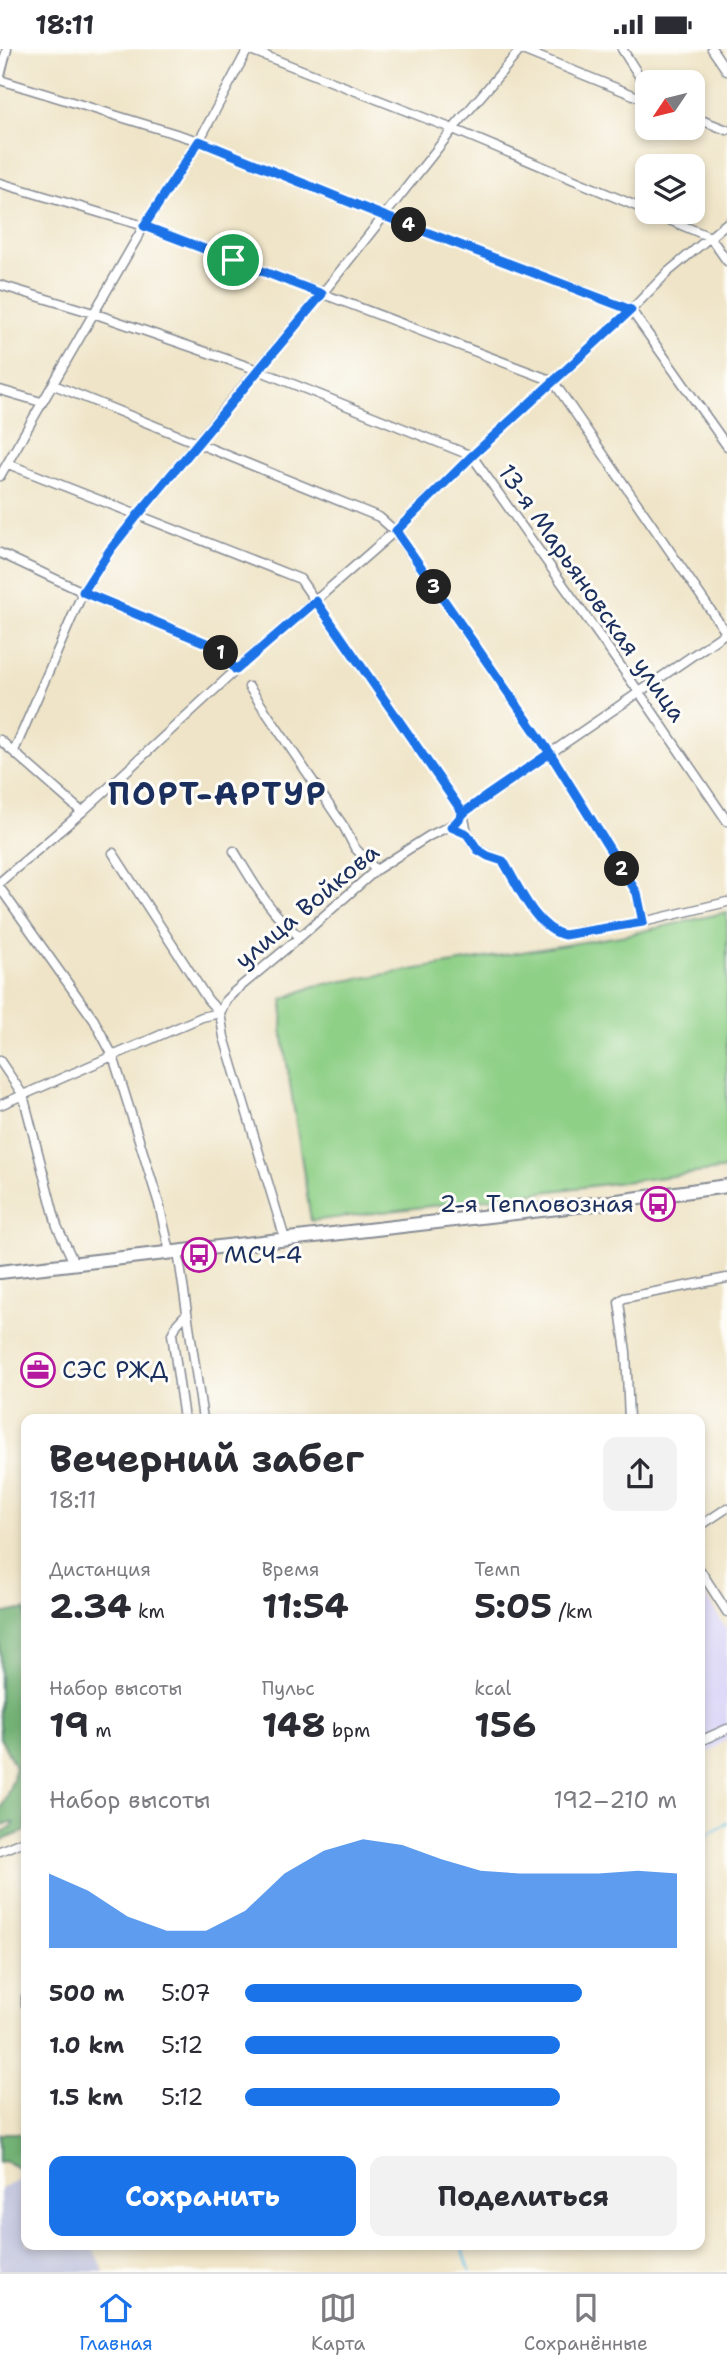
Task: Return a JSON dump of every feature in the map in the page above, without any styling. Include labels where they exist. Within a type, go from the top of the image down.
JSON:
[{"type":"main road","points":[[0,1272],[603,1203],[727,1186]]},
{"type":"street","points":[[8,49],[0,78],[199,141],[384,216],[631,310],[727,446]]},
{"type":"street","points":[[0,476],[144,226],[199,141],[248,49],[453,129],[635,205]]},
{"type":"street","points":[[14,751],[83,592],[110,550],[521,49],[635,96]]},
{"type":"street","points":[[622,49],[635,70]]},
{"type":"street","points":[[712,49],[727,71]]},
{"type":"street","points":[[705,122],[727,130]]},
{"type":"street","points":[[0,183],[144,226],[553,381],[727,633]]},
{"type":"street","points":[[0,882],[82,812],[236,670],[396,531],[668,272],[727,223]]},
{"type":"street","points":[[680,224],[710,237],[727,261]]},
{"type":"street","name":"13-я Марьяновская улица","points":[[0,285],[93,313],[258,370],[472,456],[727,821]]},
{"type":"street","points":[[54,385],[379,517],[396,531],[550,753],[637,893],[643,922]]},
{"type":"street","points":[[0,390],[41,402]]},
{"type":"street","points":[[8,464],[300,579],[463,813],[467,834],[478,850],[503,861],[541,922],[553,933],[564,935],[643,922],[727,902]]},
{"type":"street","points":[[0,553],[83,592],[216,647],[236,670]]},
{"type":"street","name":"улица Войкова","points":[[220,1013],[226,1000],[234,992],[376,870],[429,836],[458,823],[463,813],[727,633]]},
{"type":"street","points":[[249,687],[344,827],[355,848],[376,870]]},
{"type":"street","points":[[0,740],[82,812]]},
{"type":"street","points":[[451,827],[467,834]]},
{"type":"street","points":[[234,851],[268,907],[300,937]]},
{"type":"street","points":[[113,853],[208,1000],[220,1013],[224,1037],[285,1240]]},
{"type":"street","points":[[0,888],[94,1020],[113,1056],[174,1252],[187,1313],[202,1414]]},
{"type":"street","points":[[0,1105],[202,1017],[220,1013]]},
{"type":"street","points":[[0,1061],[23,1095],[57,1226],[74,1263]]},
{"type":"street","points":[[629,1414],[626,1352],[619,1302],[624,1298],[727,1278]]},
{"type":"street","points":[[183,1414],[172,1333],[187,1313]]},
{"type":"street","points":[[705,1523],[727,1508]]},
{"type":"street","points":[[705,1578],[727,1612]]},
{"type":"street","points":[[705,1739],[727,1729]]},
{"type":"street","points":[[0,1851],[21,1842]]},
{"type":"shaded area","points":[[705,1595],[727,1630],[727,1739],[705,1755]]},
{"type":"shaded area","points":[[21,2179],[21,2250],[94,2250],[104,2272],[0,2272],[0,2189]]},
{"type":"green space","points":[[727,912],[727,1169],[311,1221],[282,1031],[283,999],[314,986],[626,935]]},
{"type":"green space","points":[[21,1610],[21,1833],[0,1841],[0,1833],[14,1823],[0,1826],[0,1812],[13,1779],[15,1766],[0,1738],[0,1614]]},
{"type":"green space","points":[[18,2133],[21,2135],[21,2169],[5,2161],[0,2163],[0,2135]]},
{"type":"waterway","points":[[705,1836],[727,1823]]},
{"type":"waterway","points":[[463,2250],[470,2272]]},
{"type":"place","name":"2-я Тепловозная","points":[[658,1204]]},
{"type":"place","name":"МСЧ-4","points":[[199,1255]]},
{"type":"place","name":"СЭС РЖД","points":[[38,1370]]},
{"type":"district","name":"ПОРТ-АРТУР","points":[[218,793]]},
{"type":"route","points":[[233,260],[144,226],[199,141],[384,216],[631,310],[472,456],[396,531],[550,753],[507,783],[463,813],[458,823],[451,827],[467,834],[478,850],[503,861],[541,922],[553,933],[564,935],[643,922],[637,893],[550,753],[463,813],[316,601],[236,670],[216,647],[83,592],[110,550],[137,516],[322,294],[233,260]]}]
